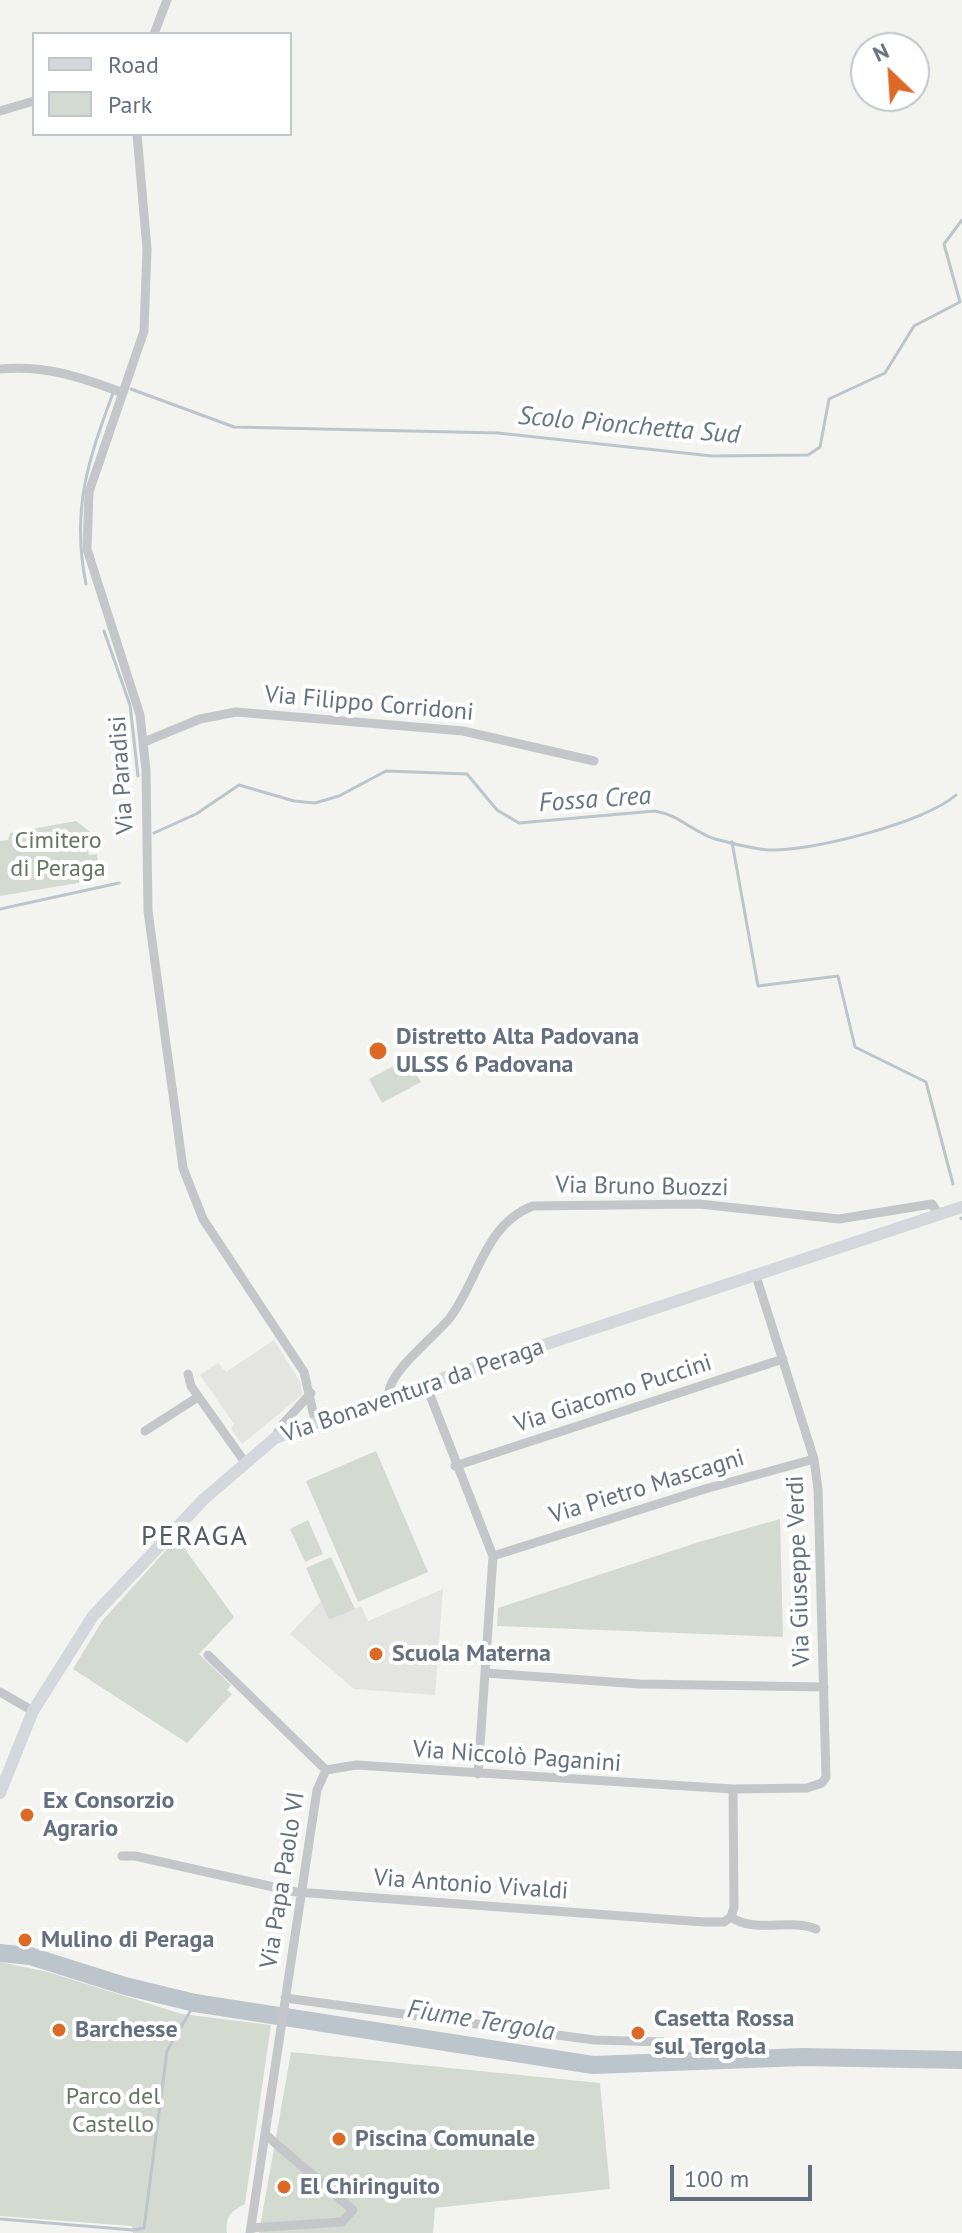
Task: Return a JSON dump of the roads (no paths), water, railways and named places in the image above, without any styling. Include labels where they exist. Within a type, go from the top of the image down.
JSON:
[{"type":"main road","name":"Via Bonaventura da Peraga","points":[[0,1793],[33,1711],[62,1661],[103,1603],[244,1461],[275,1438],[389,1396],[962,1207]]},
{"type":"street","points":[[155,32],[167,0]]},
{"type":"street","points":[[0,111],[32,102]]},
{"type":"street","name":"Via Paradisi","points":[[137,136],[148,292],[144,331],[117,390],[89,492],[86,535],[96,585],[134,690],[144,742],[148,911],[183,1168],[203,1219],[299,1362],[311,1393],[315,1421]]},
{"type":"street","points":[[0,369],[56,370],[117,390]]},
{"type":"street","name":"Via Filippo Corridoni","points":[[144,742],[200,719],[236,712],[463,731],[594,761]]},
{"type":"street","name":"Via Bruno Buozzi","points":[[389,1396],[394,1376],[453,1314],[498,1231],[515,1214],[533,1206],[699,1204],[839,1219],[932,1204],[939,1215]]},
{"type":"street","name":"Via Giuseppe Verdi","points":[[756,1276],[814,1459],[818,1489],[826,1777]]},
{"type":"street","name":"Via Giacomo Puccini","points":[[455,1466],[783,1359]]},
{"type":"street","points":[[188,1374],[198,1397],[244,1461]]},
{"type":"street","points":[[426,1385],[455,1466],[493,1556],[478,1774]]},
{"type":"street","points":[[275,1438],[282,1425],[311,1393]]},
{"type":"street","points":[[145,1431],[198,1397]]},
{"type":"street","name":"Via Pietro Mascagni","points":[[493,1556],[705,1489],[814,1459]]},
{"type":"street","points":[[208,1655],[326,1770]]},
{"type":"street","points":[[486,1673],[640,1684],[824,1687]]},
{"type":"street","points":[[0,1692],[33,1711]]},
{"type":"street","name":"Via Niccolò Paganini","points":[[326,1770],[346,1765],[733,1789],[807,1788],[822,1783],[826,1777]]},
{"type":"street","name":"Via Papa Paolo VI","points":[[251,2230],[318,1782],[326,1770]]},
{"type":"street","points":[[731,1917],[733,1789]]},
{"type":"street","name":"Via Antonio Vivaldi","points":[[122,1856],[160,1860],[301,1892],[704,1922],[724,1922],[731,1917],[748,1924],[806,1925],[816,1929]]},
{"type":"street","points":[[285,2003],[594,2040],[663,2042]]},
{"type":"street","points":[[251,2230],[342,2222],[353,2210],[266,2135]]},
{"type":"waterway","name":"Scolo Pionchetta Sud","points":[[131,389],[234,427],[498,433],[712,456],[808,455],[820,447],[829,399],[885,373],[914,326],[960,302],[944,244],[962,220]]},
{"type":"waterway","name":"Scolo Pionchetta Sud","points":[[86,584],[80,532],[84,486],[113,393]]},
{"type":"waterway","name":"Scolo Pionchetta Sud","points":[[104,631],[130,705],[138,776]]},
{"type":"waterway","name":"Fossa Crea","points":[[154,833],[196,814],[239,785],[294,801],[315,803],[339,796],[386,771],[467,774],[497,810],[519,823],[655,811],[715,839],[769,850],[811,846],[867,833],[920,815],[956,795]]},
{"type":"waterway","name":"Fossa Crea","points":[[732,842],[758,986],[838,976],[855,1047],[926,1082],[953,1184]]},
{"type":"waterway","name":"Fossa Crea","points":[[0,909],[119,883]]},
{"type":"waterway","name":"Fiume Tergola","points":[[0,1953],[30,1956],[125,1986],[195,2003],[593,2065],[803,2057],[962,2060]]},
{"type":"waterway","points":[[0,2219],[133,2230],[144,2228],[167,2051],[195,2003]]},
{"type":"place","name":"Distretto Alta Padovana ULSS 6 Padovana","points":[[378,1051]]},
{"type":"place","name":"Scuola Materna","points":[[376,1654]]},
{"type":"place","name":"Ex Consorzio Agrario","points":[[27,1815]]},
{"type":"place","name":"Mulino di Peraga","points":[[25,1940]]},
{"type":"place","name":"Barchesse","points":[[59,2030]]},
{"type":"place","name":"Casetta Rossa sul Tergola","points":[[638,2033]]},
{"type":"place","name":"Piscina Comunale","points":[[339,2139]]},
{"type":"place","name":"El Chiringuito","points":[[284,2187]]},
{"type":"district","name":"PERAGA","points":[[195,1537]]},
{"type":"park label","name":"Cimitero di Peraga","points":[[58,855]]},
{"type":"park label","name":"Parco del Castello","points":[[113,2111]]}]
